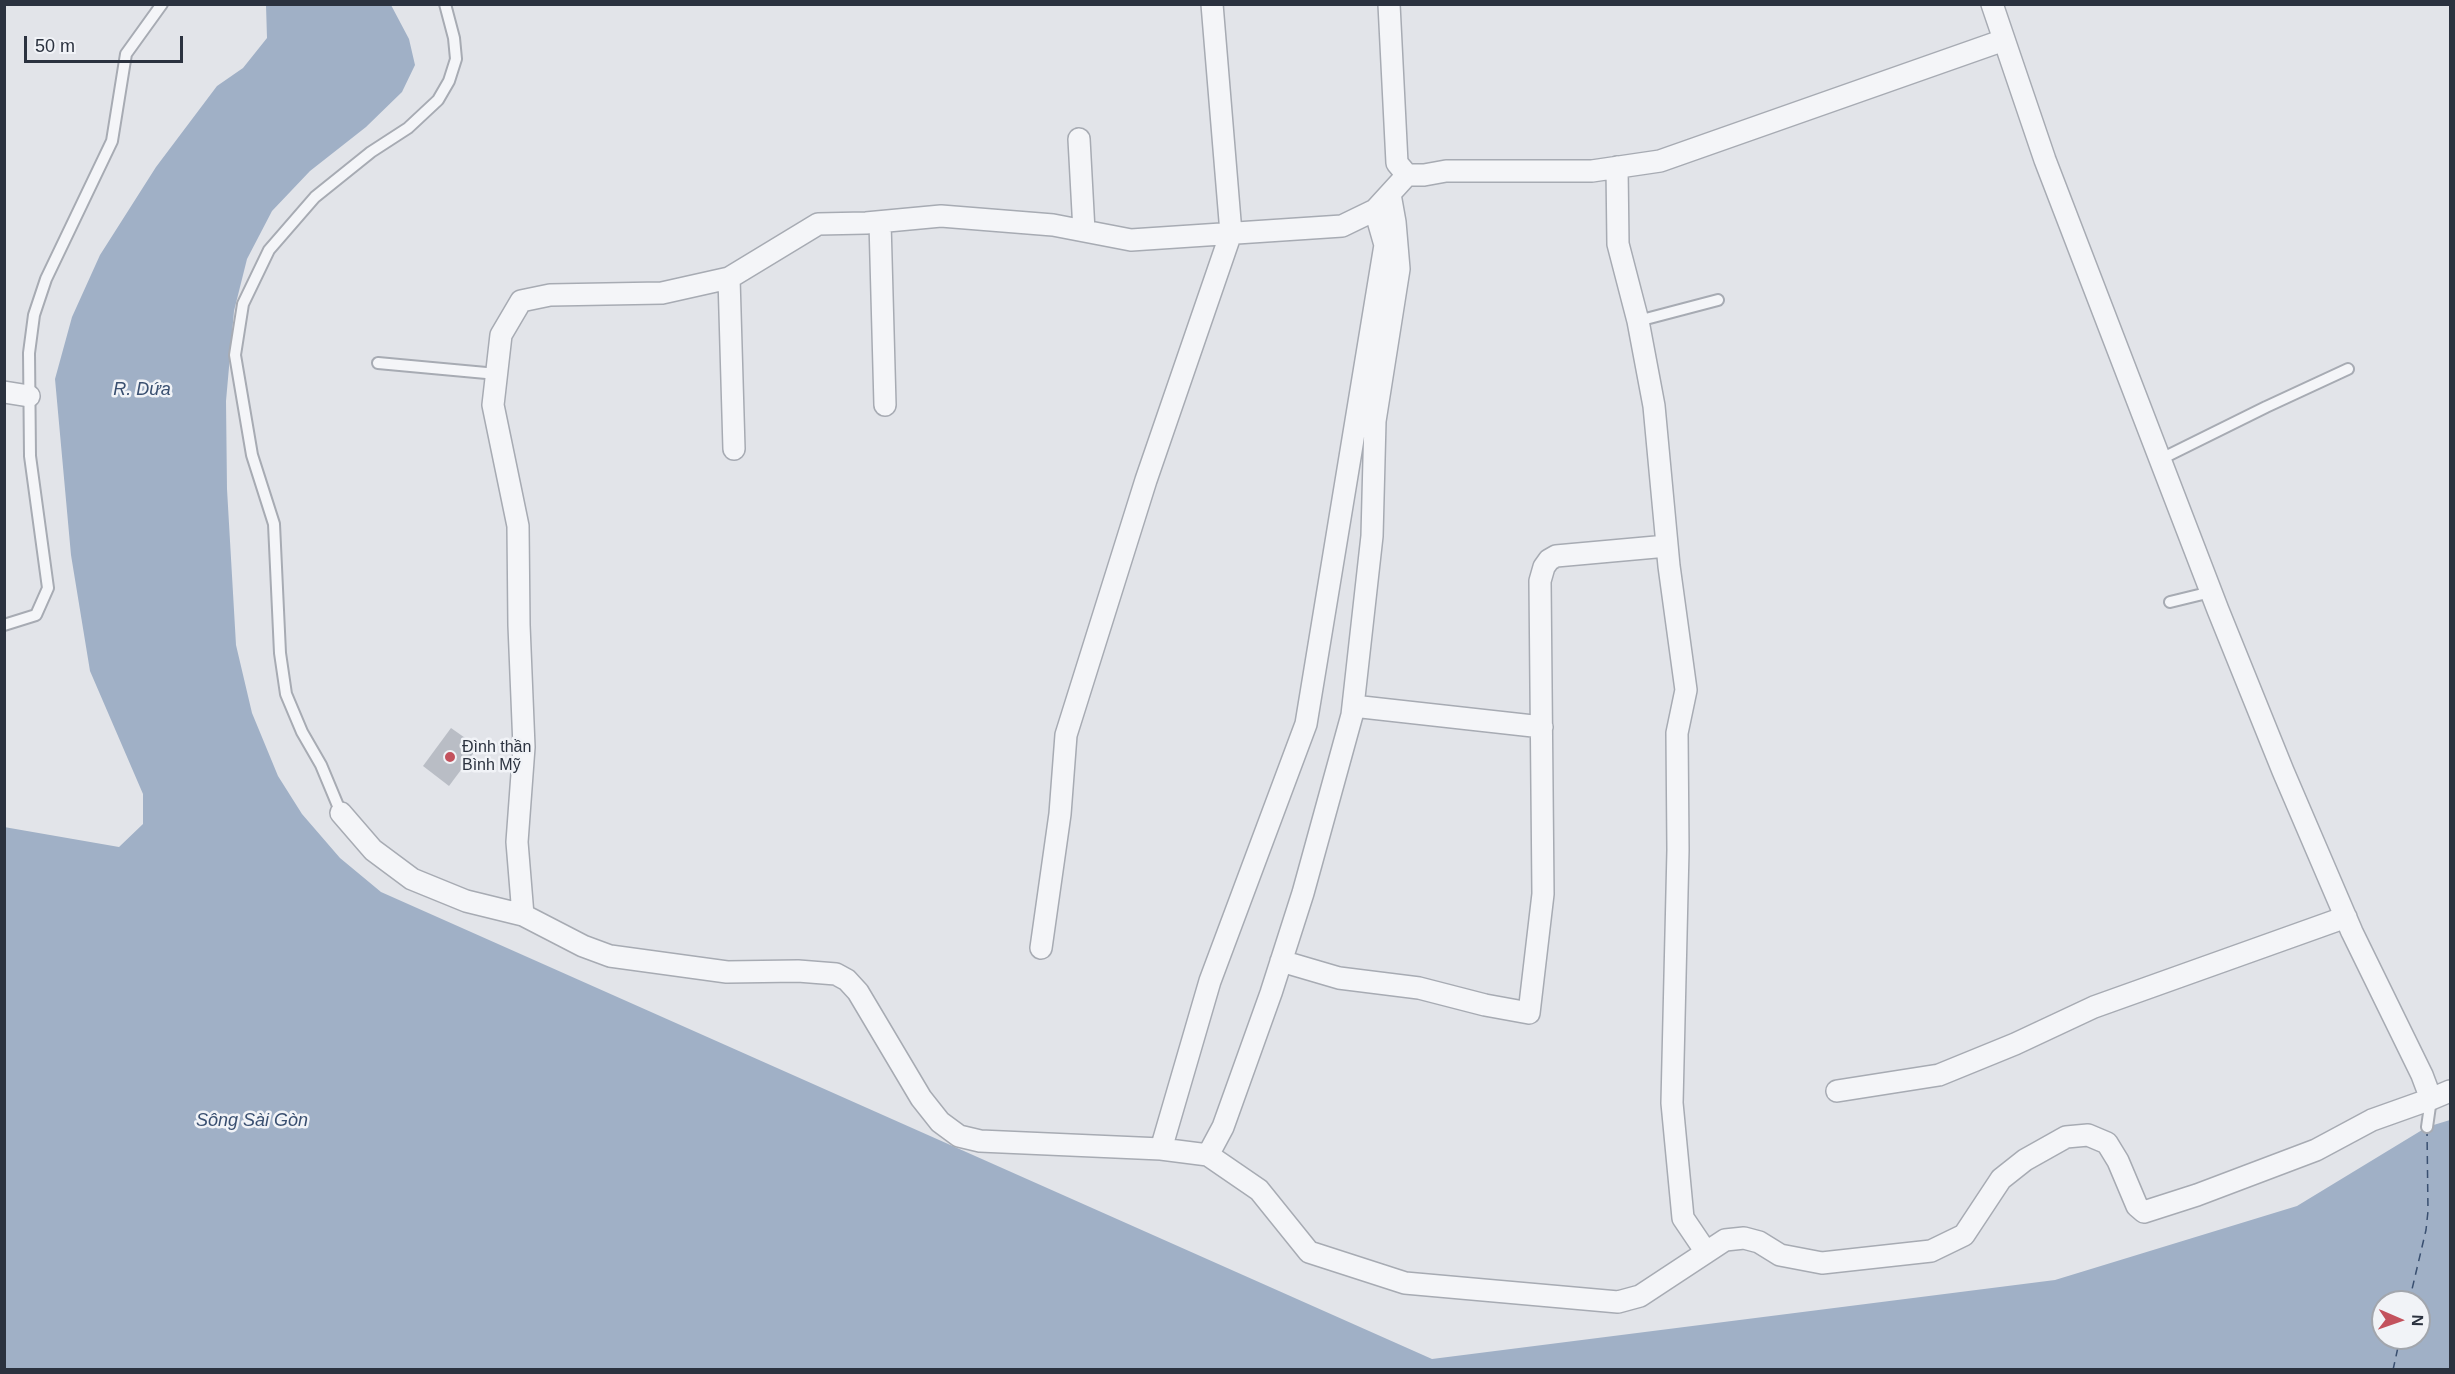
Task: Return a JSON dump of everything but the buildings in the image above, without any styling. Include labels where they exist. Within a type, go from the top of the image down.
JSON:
[{"type":"street","points":[[1041,948],[1060,813],[1066,735],[1146,480],[1231,233],[1212,4]]},
{"type":"street","points":[[1389,4],[1397,163],[1407,175]]},
{"type":"street","points":[[341,813],[373,850],[412,879],[466,901],[523,915],[583,946],[610,956],[727,972],[798,971],[836,974],[847,980],[858,992],[921,1098],[940,1122],[959,1136],[980,1141],[1161,1149],[1208,1155],[1259,1190],[1309,1252],[1405,1283],[1618,1302],[1640,1296],[1725,1240],[1744,1238],[1759,1242],[1780,1255],[1822,1263],[1931,1251],[1964,1235],[2001,1179],[2025,1160],[2066,1137],[2080,1135],[2097,1137],[2108,1143],[2137,1206],[2141,1211],[2149,1211],[2316,1150],[2372,1120],[2441,1095],[2422,1076],[2346,917],[2279,760],[2211,592],[2044,160],[1992,4]]},
{"type":"street","points":[[523,915],[517,842],[524,747],[519,625],[519,526],[493,405],[501,335],[521,301],[550,295],[662,293],[729,278],[818,224],[880,222],[941,216],[1053,225],[1131,240],[1342,226],[1375,210],[1407,175],[1446,171],[1592,171],[1660,161],[2004,40]]},
{"type":"street","points":[[1079,139],[1084,231]]},
{"type":"street","points":[[1617,167],[1617,244],[1638,321],[1654,406],[1667,546],[1686,690],[1677,733],[1678,850],[1672,1103],[1683,1218],[1706,1252]]},
{"type":"street","points":[[1208,1155],[1223,1127],[1303,893],[1353,706],[1372,536],[1375,421],[1399,269],[1390,194]]},
{"type":"street","points":[[1161,1149],[1210,981],[1306,724],[1385,245],[1375,210]]},
{"type":"street","points":[[880,222],[885,405]]},
{"type":"street","points":[[729,278],[734,449]]},
{"type":"street","points":[[4,392],[29,396]]},
{"type":"street","points":[[1281,961],[1339,978],[1419,988],[1485,1005],[1529,1013],[1543,894],[1540,581],[1544,567],[1556,556],[1667,546]]},
{"type":"street","points":[[1353,706],[1542,727]]},
{"type":"street","points":[[1837,1091],[1939,1075],[2043,1032],[2094,1007],[2346,917]]},
{"type":"lane","points":[[4,625],[36,615],[48,588],[30,456],[29,353],[34,315],[46,279],[112,141],[126,54],[162,4]]},
{"type":"lane","points":[[341,813],[321,765],[302,732],[286,693],[280,653],[274,524],[252,455],[235,355],[243,304],[269,250],[315,197],[371,153],[408,128],[438,100],[444,91],[456,59],[446,4]]},
{"type":"lane","points":[[1638,321],[1718,300]]},
{"type":"lane","points":[[378,363],[497,374]]},
{"type":"lane","points":[[2161,459],[2348,369]]},
{"type":"lane","points":[[2170,602],[2211,592]]},
{"type":"lane","points":[[2427,1127],[2441,1095]]},
{"type":"water","name":"Sông Sài Gòn","points":[[266,5],[391,5],[409,39],[415,65],[402,92],[366,127],[310,171],[272,211],[247,259],[234,311],[226,401],[227,489],[236,645],[252,713],[278,776],[302,814],[340,858],[381,892],[1432,1359],[2055,1280],[2297,1206],[2427,1127],[2450,1120],[2450,1369],[5,1369],[4,827],[119,847],[143,824],[143,794],[90,671],[71,555],[55,379],[72,317],[100,255],[156,167],[217,86],[243,68],[267,38]]},
{"type":"ferry route","points":[[2412,1290],[2426,1230],[2428,1211],[2427,1131]]},
{"type":"ferry route","points":[[2393,1370],[2397,1350]]},
{"type":"place","name":"Đình thần Bình Mỹ","points":[[450,757]]},
{"type":"water label","name":"R. Dứa","points":[[142,390]]}]
